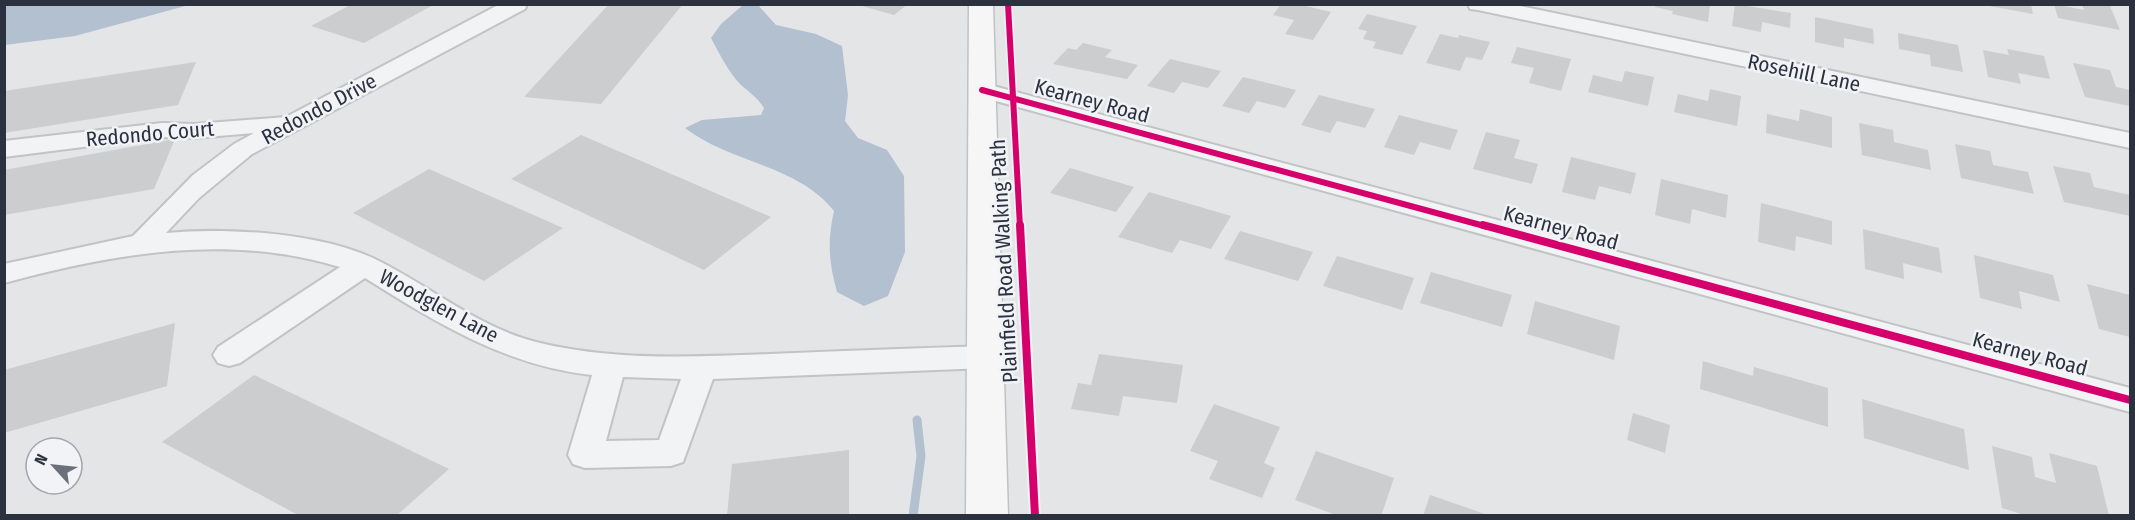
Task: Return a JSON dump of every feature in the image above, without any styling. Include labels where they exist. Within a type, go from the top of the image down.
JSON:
[{"type":"main road","points":[[981,4],[987,357],[987,516]]},
{"type":"street","name":"Redondo Drive","points":[[143,242],[173,206],[207,175],[243,149],[517,4]]},
{"type":"street","name":"Rosehill Lane","points":[[1478,4],[2130,141]]},
{"type":"street","name":"Kearney Road","points":[[982,90],[2130,400]]},
{"type":"street","name":"Redondo Court","points":[[4,149],[162,130],[195,131],[296,122]]},
{"type":"street","name":"Woodglen Lane","points":[[4,274],[95,250],[143,242],[210,238],[296,246],[364,265],[481,333],[526,350],[586,362],[701,368],[987,357]]},
{"type":"street","points":[[229,355],[364,265]]},
{"type":"street","points":[[611,365],[585,455],[671,453],[701,368]]},
{"type":"water","points":[[4,5],[189,5],[75,36],[5,45]]},
{"type":"water","points":[[743,5],[758,5],[776,25],[816,34],[842,46],[848,95],[845,121],[858,138],[887,150],[904,176],[905,252],[888,296],[864,306],[837,292],[830,252],[830,232],[834,211],[819,196],[783,174],[722,149],[685,128],[702,120],[761,115],[764,108],[736,79],[711,38],[721,24]]},
{"type":"building","points":[[352,4],[435,4],[364,43],[311,26]]},
{"type":"building","points":[[609,4],[683,4],[601,104],[524,97]]},
{"type":"building","points":[[855,4],[908,4],[894,15]]},
{"type":"building","points":[[1281,4],[1297,4],[1331,12],[1313,40],[1285,34],[1294,20],[1273,15]]},
{"type":"building","points":[[1655,4],[1710,4],[1708,22],[1672,14],[1673,11],[1655,7]]},
{"type":"building","points":[[1735,4],[1791,13],[1790,28],[1762,22],[1761,32],[1732,26]]},
{"type":"building","points":[[1989,4],[2031,4],[2033,14],[1989,6]]},
{"type":"building","points":[[2054,4],[2084,10],[2082,5],[2110,6],[2120,30],[2058,18]]},
{"type":"building","points":[[1367,14],[1417,26],[1402,55],[1373,48],[1376,42],[1363,39],[1367,31],[1358,29]]},
{"type":"building","points":[[1815,17],[1873,29],[1874,44],[1844,38],[1844,48],[1815,42]]},
{"type":"building","points":[[1898,33],[1958,45],[1963,72],[1931,66],[1930,55],[1899,49]]},
{"type":"building","points":[[1440,34],[1458,38],[1459,35],[1490,42],[1482,60],[1466,57],[1460,71],[1426,63]]},
{"type":"building","points":[[1083,43],[1112,50],[1105,57],[1138,65],[1127,79],[1053,64],[1068,48],[1076,50]]},
{"type":"building","points":[[1517,47],[1571,59],[1561,91],[1529,83],[1534,68],[1511,63]]},
{"type":"building","points":[[2007,49],[2044,56],[2050,79],[2018,73],[2021,84],[1988,77],[1983,50],[2009,55]]},
{"type":"building","points":[[1170,59],[1221,71],[1208,88],[1182,82],[1174,93],[1147,86]]},
{"type":"building","points":[[196,62],[178,105],[4,133],[4,91]]},
{"type":"building","points":[[2073,63],[2110,70],[2116,87],[2130,90],[2130,106],[2085,97]]},
{"type":"building","points":[[1625,71],[1654,77],[1648,106],[1588,92],[1593,75],[1622,82]]},
{"type":"building","points":[[1243,77],[1296,90],[1285,108],[1257,101],[1249,113],[1222,106]]},
{"type":"building","points":[[1710,89],[1741,96],[1737,126],[1674,112],[1678,94],[1708,101]]},
{"type":"building","points":[[1319,95],[1375,109],[1365,128],[1337,121],[1330,133],[1301,125]]},
{"type":"building","points":[[1800,109],[1832,117],[1832,148],[1766,133],[1767,114],[1799,121]]},
{"type":"building","points":[[1399,115],[1458,130],[1450,150],[1420,142],[1414,155],[1384,147]]},
{"type":"building","points":[[1859,123],[1893,130],[1894,142],[1928,150],[1931,170],[1862,155]]},
{"type":"building","points":[[1486,132],[1520,140],[1514,158],[1538,164],[1532,184],[1473,169]]},
{"type":"building","points":[[581,135],[771,217],[704,270],[511,179]]},
{"type":"building","points":[[175,139],[154,189],[4,215],[4,170]]},
{"type":"building","points":[[1955,144],[1990,151],[1993,165],[2028,172],[2034,194],[1961,178]]},
{"type":"building","points":[[1571,157],[1636,173],[1631,194],[1599,186],[1595,200],[1562,192]]},
{"type":"building","points":[[2053,166],[2090,173],[2094,187],[2130,195],[2130,216],[2064,202]]},
{"type":"building","points":[[1070,168],[1134,187],[1116,212],[1050,193]]},
{"type":"building","points":[[429,169],[563,228],[484,281],[353,213]]},
{"type":"building","points":[[1661,179],[1728,195],[1726,218],[1692,209],[1690,224],[1655,215]]},
{"type":"building","points":[[1149,192],[1231,216],[1211,249],[1180,240],[1172,253],[1118,237]]},
{"type":"building","points":[[1761,203],[1832,221],[1832,245],[1796,236],[1795,251],[1758,242]]},
{"type":"building","points":[[1863,229],[1939,248],[1942,273],[1903,263],[1904,279],[1865,269]]},
{"type":"building","points":[[1240,231],[1313,252],[1298,281],[1224,259]]},
{"type":"building","points":[[1974,255],[2053,275],[2060,302],[2019,291],[2022,309],[1980,298]]},
{"type":"building","points":[[1337,256],[1414,278],[1402,310],[1323,286]]},
{"type":"building","points":[[1431,272],[1512,295],[1502,327],[1420,303]]},
{"type":"building","points":[[2087,284],[2130,295],[2130,337],[2099,329]]},
{"type":"building","points":[[1535,301],[1620,326],[1614,360],[1527,334]]},
{"type":"building","points":[[175,323],[167,386],[4,433],[4,370]]},
{"type":"building","points":[[1099,354],[1183,365],[1177,403],[1123,396],[1119,416],[1071,409],[1078,383],[1091,385]]},
{"type":"building","points":[[1703,361],[1753,376],[1754,367],[1828,388],[1828,427],[1700,389]]},
{"type":"building","points":[[254,375],[449,469],[396,516],[300,516],[162,442]]},
{"type":"building","points":[[1862,399],[1964,429],[1969,470],[1864,438]]},
{"type":"building","points":[[1214,404],[1280,427],[1264,463],[1275,468],[1262,498],[1209,479],[1218,461],[1190,451]]},
{"type":"building","points":[[1633,413],[1670,425],[1665,453],[1627,440]]},
{"type":"building","points":[[1992,446],[2032,457],[2035,477],[2056,483],[2049,453],[2097,466],[2109,516],[2028,516],[2002,508]]},
{"type":"building","points":[[849,450],[849,516],[727,516],[732,464]]},
{"type":"building","points":[[1316,451],[1394,478],[1381,516],[1339,516],[1295,500]]},
{"type":"building","points":[[1430,495],[1488,515],[1488,516],[1423,516]]},
{"type":"waterway","points":[[913,516],[921,456],[917,420]]},
{"type":"cycle path","name":"Plainfield Road Walking Path","points":[[1008,4],[1035,516]]},
{"type":"cycle path","points":[[982,90],[2130,400]]}]
